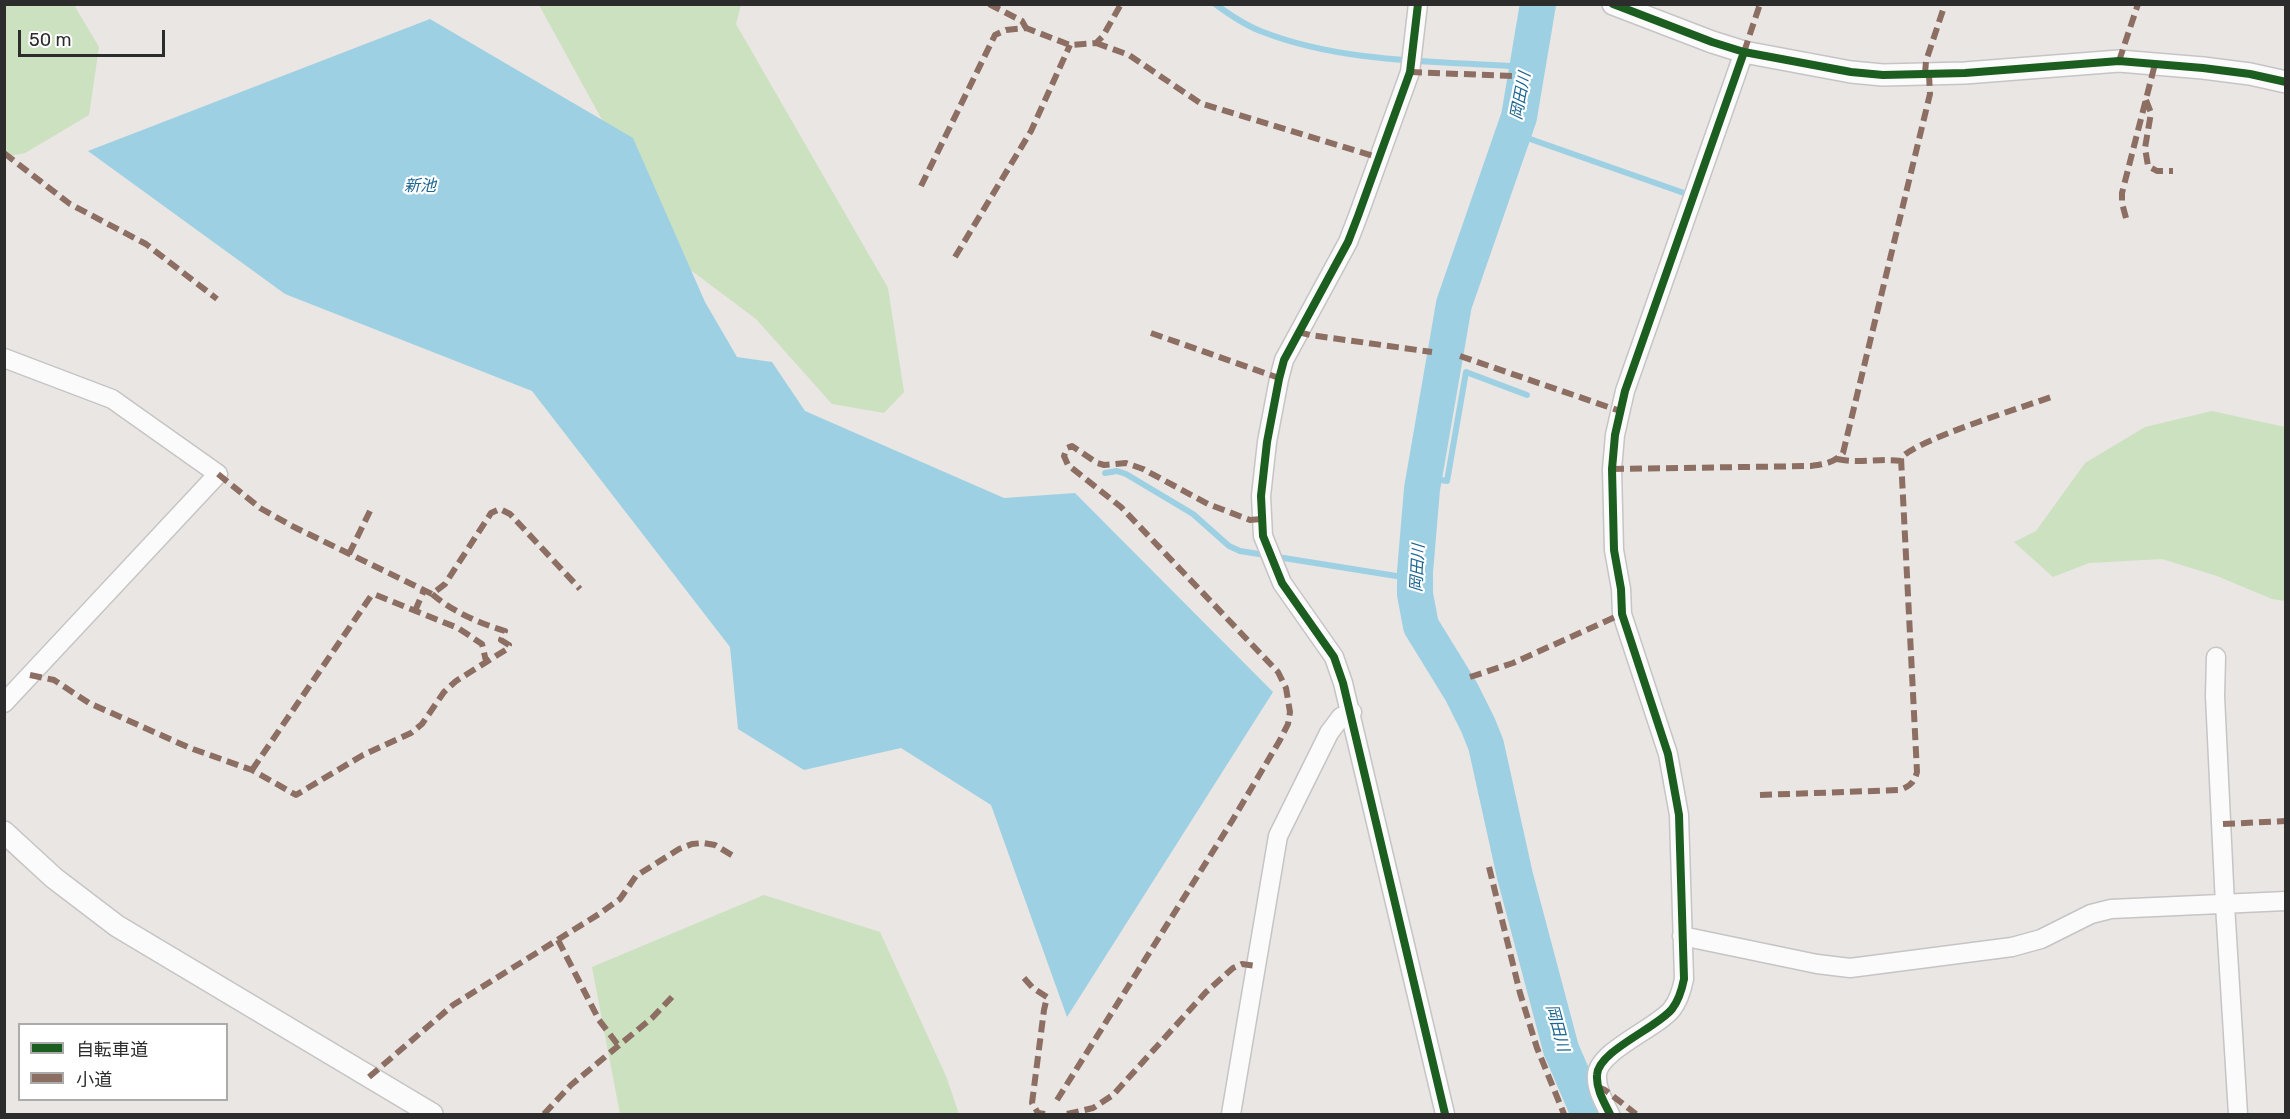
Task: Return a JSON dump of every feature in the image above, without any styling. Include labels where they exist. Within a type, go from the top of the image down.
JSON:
[{"type":"street","points":[[1419,4],[1410,72],[1369,187],[1348,242],[1284,360],[1269,431],[1261,496],[1263,536],[1282,583],[1334,657],[1352,712],[1445,1114]]},
{"type":"street","points":[[1613,4],[1744,52],[1813,66],[1883,75],[1965,73],[2119,61],[2203,68],[2250,74],[2286,82]]},
{"type":"street","points":[[1610,1114],[1598,1088],[1597,1073],[1605,1059],[1647,1030],[1672,1009],[1682,991],[1684,979],[1679,815],[1668,754],[1622,614],[1621,590],[1614,550],[1612,469],[1615,435],[1625,392],[1744,52]]},
{"type":"street","points":[[4,358],[112,399],[218,474],[4,703]]},
{"type":"street","points":[[2216,657],[2225,905],[2238,1114]]},
{"type":"street","points":[[1231,1114],[1278,836],[1329,733],[1341,717],[1352,712]]},
{"type":"street","points":[[4,832],[54,878],[117,926],[432,1114]]},
{"type":"street","points":[[1682,936],[1817,964],[1850,968],[2012,947],[2041,939],[2091,914],[2111,909],[2286,901]]},
{"type":"green space","points":[[5,4],[74,5],[99,47],[89,115],[25,153],[5,157]]},
{"type":"green space","points":[[539,5],[741,5],[736,24],[888,288],[904,392],[884,413],[832,404],[756,319],[680,262]]},
{"type":"green space","points":[[2212,411],[2285,427],[2285,601],[2272,599],[2217,576],[2162,559],[2089,563],[2053,577],[2014,542],[2036,531],[2085,463],[2145,427]]},
{"type":"green space","points":[[764,895],[880,932],[946,1076],[959,1114],[620,1114],[592,967]]},
{"type":"water","name":"新池","points":[[430,19],[633,138],[705,302],[737,357],[772,362],[805,411],[1004,498],[1075,493],[1273,692],[1067,1017],[991,805],[901,748],[804,770],[738,729],[730,647],[532,391],[285,294],[88,151]]},
{"type":"waterway","points":[[1215,4],[1257,30],[1292,42],[1323,49],[1353,55],[1510,66],[1527,70]]},
{"type":"waterway","name":"岡田川","points":[[1538,4],[1519,117],[1454,304],[1422,489],[1415,594],[1421,626],[1461,691],[1486,745],[1515,876],[1561,1049],[1589,1114]]},
{"type":"waterway","points":[[1513,133],[1684,193]]},
{"type":"waterway","points":[[1424,477],[1447,481],[1466,372],[1527,395]]},
{"type":"waterway","points":[[1105,473],[1117,471],[1126,474],[1193,514],[1229,546],[1240,551],[1415,579]]},
{"type":"marked path","points":[[989,4],[1022,21],[1026,28]]},
{"type":"marked path","points":[[921,186],[995,35],[1006,30],[1026,28],[1070,45],[1096,43],[1103,36],[1121,4]]},
{"type":"marked path","points":[[1744,52],[1760,4]]},
{"type":"marked path","points":[[1925,74],[1926,61],[1945,4]]},
{"type":"marked path","points":[[2119,61],[2138,4]]},
{"type":"marked path","points":[[1096,43],[1129,55],[1200,103],[1380,158]]},
{"type":"marked path","points":[[955,257],[1031,131],[1070,45]]},
{"type":"marked path","points":[[2126,218],[2122,193],[2155,64]]},
{"type":"marked path","points":[[1410,72],[1512,76]]},
{"type":"marked path","points":[[1612,469],[1811,466],[1829,463],[1843,453],[1930,94],[1929,74]]},
{"type":"marked path","points":[[2146,100],[2151,113],[2145,148],[2148,166],[2157,171],[2173,171]]},
{"type":"marked path","points":[[4,153],[70,204],[146,244],[217,299]]},
{"type":"marked path","points":[[1298,332],[1432,352]]},
{"type":"marked path","points":[[1151,333],[1279,378]]},
{"type":"marked path","points":[[1460,356],[1620,411]]},
{"type":"marked path","points":[[1760,795],[1900,790],[1913,781],[1917,772],[1901,458],[1911,450],[1949,433],[2054,396]]},
{"type":"marked path","points":[[1057,1100],[1232,821],[1280,740],[1288,724],[1290,712],[1286,688],[1278,672],[1121,507],[1068,465],[1064,456],[1067,448],[1072,446],[1097,463],[1104,465],[1126,463],[1143,469],[1208,504],[1250,520],[1262,519]]},
{"type":"marked path","points":[[1837,459],[1901,461]]},
{"type":"marked path","points":[[218,474],[260,508],[432,594],[445,584],[491,513],[500,509],[510,514],[580,589]]},
{"type":"marked path","points":[[349,554],[370,511]]},
{"type":"marked path","points":[[415,611],[424,590]]},
{"type":"marked path","points":[[30,675],[54,680],[89,703],[190,748],[252,770],[296,795],[363,755],[411,733],[422,724],[444,692],[456,681],[507,649],[509,645],[501,640],[505,631],[467,616],[432,594]]},
{"type":"marked path","points":[[252,770],[371,596],[376,595],[458,628],[482,644],[486,661]]},
{"type":"marked path","points":[[1470,677],[1513,663],[1622,614]]},
{"type":"marked path","points":[[2223,824],[2286,821]]},
{"type":"marked path","points":[[369,1077],[453,1005],[599,914],[620,899],[636,876],[679,849],[703,843],[715,845],[735,857]]},
{"type":"marked path","points":[[1489,867],[1520,993],[1537,1048],[1564,1114]]},
{"type":"marked path","points":[[558,940],[599,1020],[618,1045]]},
{"type":"marked path","points":[[1067,1114],[1093,1108],[1113,1095],[1206,992],[1233,968],[1242,964],[1257,966]]},
{"type":"marked path","points":[[1024,978],[1033,988],[1047,997],[1032,1103],[1038,1113],[1045,1114]]},
{"type":"marked path","points":[[544,1114],[571,1085],[652,1018],[672,997]]},
{"type":"marked path","points":[[1598,1087],[1636,1114]]},
{"type":"cycle path","points":[[1418,4],[1410,72],[1358,216],[1348,242],[1284,360],[1267,442],[1261,496],[1263,536],[1282,583],[1334,657],[1343,683],[1445,1114]]},
{"type":"cycle path","points":[[1613,4],[1744,52],[1851,72],[1883,75],[1965,73],[2119,61],[2203,68],[2250,74],[2286,82]]},
{"type":"cycle path","points":[[1610,1114],[1598,1085],[1597,1075],[1600,1066],[1617,1049],[1672,1009],[1677,1002],[1684,979],[1679,815],[1668,754],[1622,614],[1621,589],[1614,550],[1612,469],[1615,435],[1625,391],[1744,52]]}]
